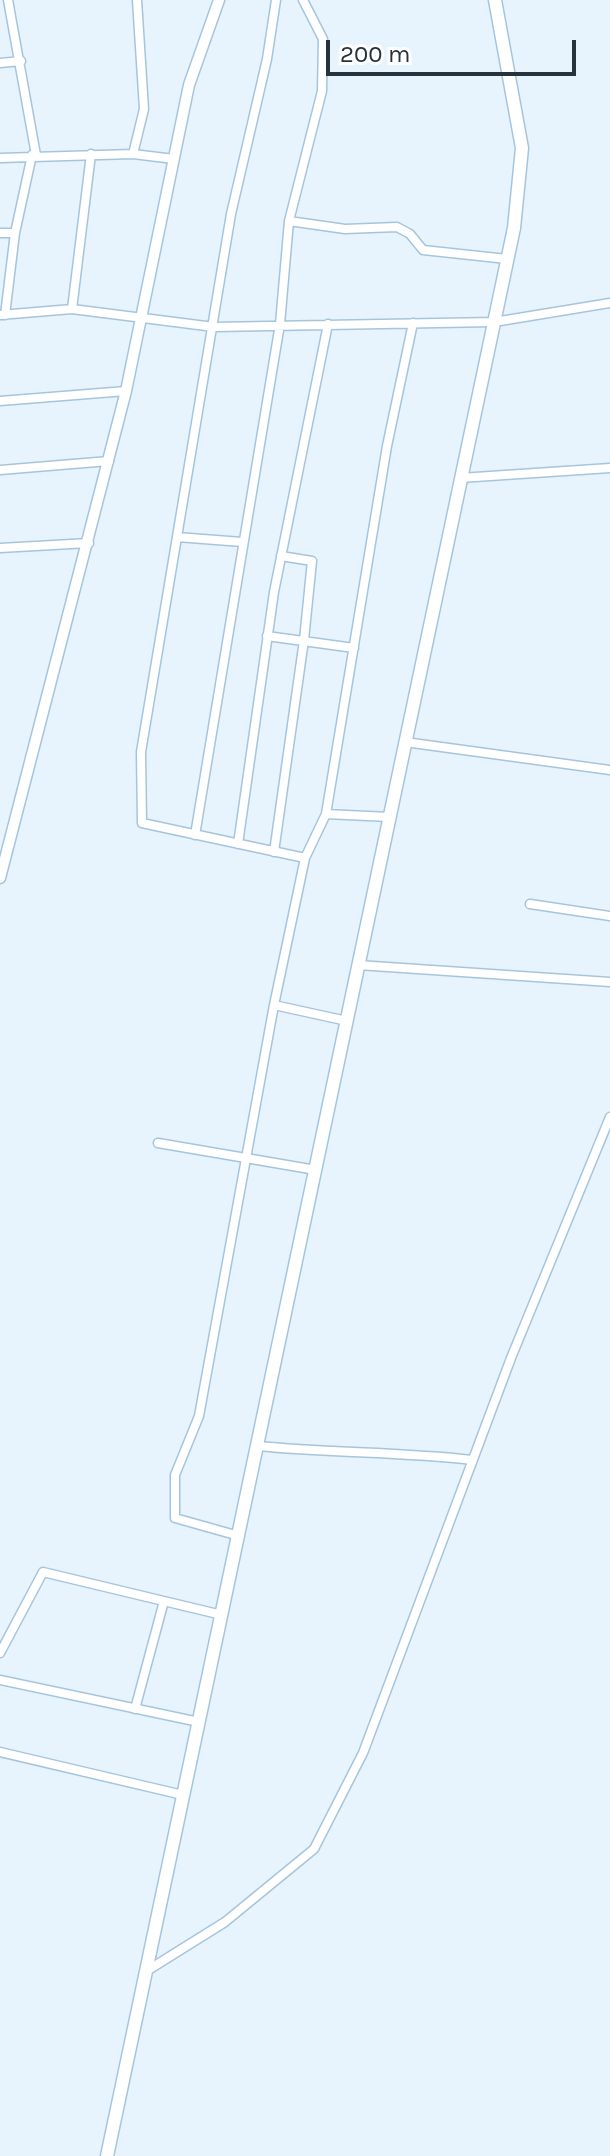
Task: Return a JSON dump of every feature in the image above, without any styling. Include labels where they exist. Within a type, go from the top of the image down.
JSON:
[{"type":"main road","points":[[107,2156],[507,259],[522,148],[495,0]]},
{"type":"street","points":[[8,0],[21,61],[34,155],[15,233],[2,315],[72,309],[214,327],[494,322],[610,303]]},
{"type":"street","points":[[133,154],[144,109],[137,0]]},
{"type":"street","points":[[0,878],[126,391],[189,85],[219,0]]},
{"type":"street","points":[[276,0],[267,59],[231,214],[141,752],[142,823],[305,858]]},
{"type":"street","points":[[195,835],[280,324],[289,221],[322,91],[323,39],[303,0]]},
{"type":"street","points":[[0,63],[21,61]]},
{"type":"street","points":[[72,309],[91,154]]},
{"type":"street","points":[[0,158],[133,154],[174,159]]},
{"type":"street","points":[[289,221],[345,229],[397,227],[410,234],[423,250],[507,259]]},
{"type":"street","points":[[0,233],[15,233]]},
{"type":"street","points":[[239,1536],[175,1518],[175,1475],[199,1416],[274,1005],[305,858],[326,814],[387,446],[413,323]]},
{"type":"street","points":[[238,844],[267,636],[328,324]]},
{"type":"street","points":[[0,401],[126,391]]},
{"type":"street","points":[[0,470],[109,461]]},
{"type":"street","points":[[460,478],[610,468]]},
{"type":"street","points":[[177,537],[242,542]]},
{"type":"street","points":[[0,548],[89,543]]},
{"type":"street","points":[[274,852],[312,561],[281,556]]},
{"type":"street","points":[[267,636],[354,648]]},
{"type":"street","points":[[405,742],[609,769]]},
{"type":"street","points":[[326,814],[389,817]]},
{"type":"street","points":[[530,904],[610,916]]},
{"type":"street","points":[[358,965],[610,982]]},
{"type":"street","points":[[274,1005],[347,1021]]},
{"type":"street","points":[[145,1973],[225,1922],[314,1849],[363,1753],[472,1460],[610,1117]]},
{"type":"street","points":[[158,1143],[316,1170]]},
{"type":"street","points":[[258,1446],[330,1453],[402,1452],[472,1460]]},
{"type":"street","points":[[0,1653],[43,1572],[222,1615]]},
{"type":"street","points":[[135,1709],[164,1601]]},
{"type":"street","points":[[0,1680],[199,1722]]},
{"type":"street","points":[[0,1752],[183,1795]]}]
